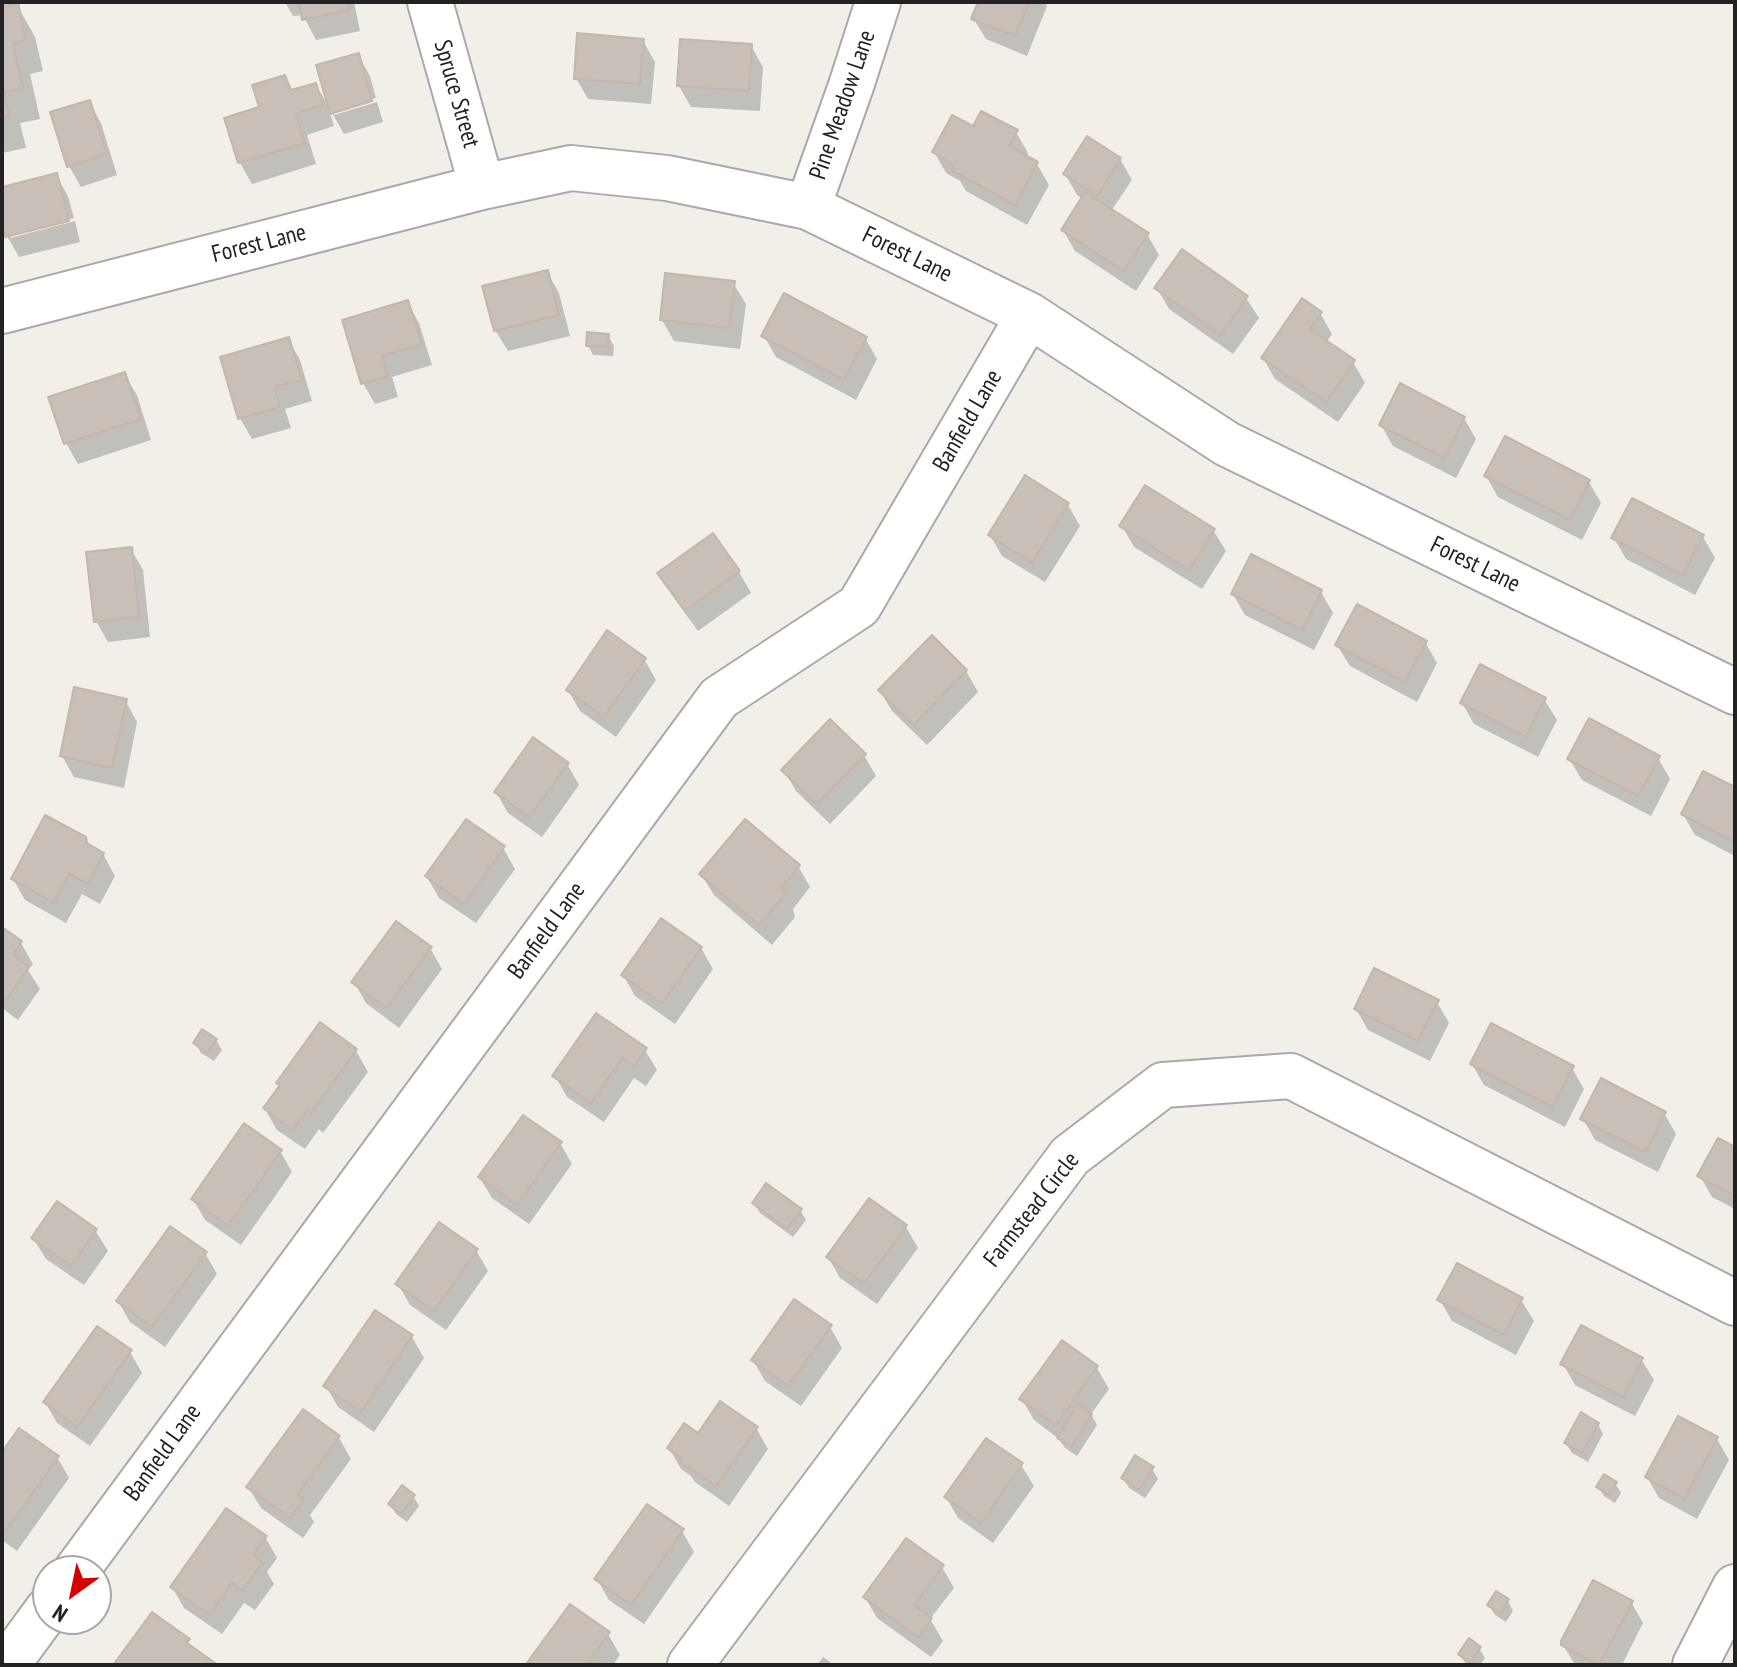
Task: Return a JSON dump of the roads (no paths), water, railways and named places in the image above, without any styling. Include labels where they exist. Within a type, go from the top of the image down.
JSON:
[{"type":"street","name":"Spruce Street","points":[[430,2],[482,187]]},
{"type":"street","name":"Pine Meadow Lane","points":[[808,207],[878,2]]},
{"type":"street","name":"Forest Lane","points":[[2,311],[482,187],[571,168],[667,178],[808,207],[1029,315],[1227,444],[1735,692]]},
{"type":"street","name":"Banfield Lane","points":[[88,1555],[719,698],[859,606],[1029,315]]},
{"type":"street","name":"Farmstead Circle","points":[[690,1665],[1070,1156],[1163,1085],[1291,1076],[1735,1303]]},
{"type":"street","points":[[1695,1665],[1735,1587]]},
{"type":"street","points":[[7,1665],[32,1631]]}]
